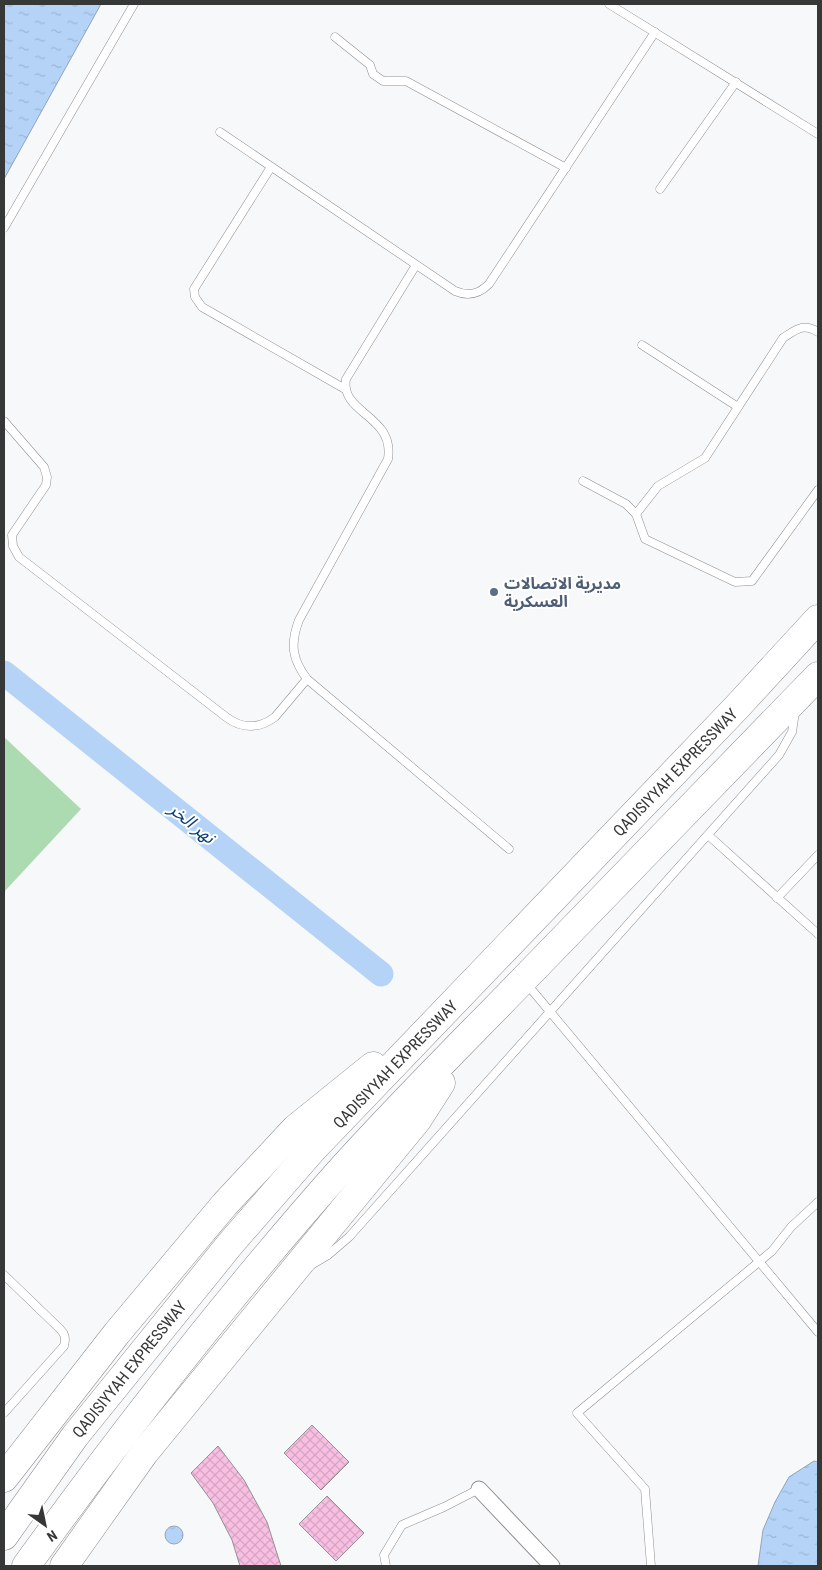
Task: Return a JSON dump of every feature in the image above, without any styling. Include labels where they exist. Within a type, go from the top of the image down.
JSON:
[{"type":"highway","name":"QADISIYYAH EXPRESSWAY","points":[[4,1536],[75,1436],[231,1243],[312,1150],[736,708],[818,619]]},
{"type":"highway","name":"QADISIYYAH EXPRESSWAY","points":[[26,1566],[85,1485],[171,1374],[340,1171],[818,676]]},
{"type":"highway","points":[[4,1478],[118,1333],[225,1204],[295,1129],[453,1003]]},
{"type":"highway","points":[[64,1566],[144,1452],[418,1119],[479,1025]]},
{"type":"street","points":[[479,1489],[552,1566]]},
{"type":"lane","points":[[4,228],[134,4]]},
{"type":"lane","points":[[609,4],[818,134]]},
{"type":"lane","points":[[220,132],[461,294],[474,294],[485,289],[489,284],[655,32]]},
{"type":"lane","points":[[335,37],[370,64],[373,74],[383,81],[406,81],[566,168]]},
{"type":"lane","points":[[660,189],[736,82]]},
{"type":"lane","points":[[272,167],[194,289],[195,297],[202,307],[345,389]]},
{"type":"lane","points":[[416,265],[348,374],[345,389],[349,398],[385,432],[389,445],[388,459],[299,620],[294,632],[293,645],[295,657],[307,679],[509,849]]},
{"type":"lane","points":[[636,514],[658,486],[705,458],[783,338],[799,328],[811,327],[818,332]]},
{"type":"lane","points":[[642,345],[738,407]]},
{"type":"lane","points":[[4,421],[44,467],[47,476],[46,485],[12,535],[13,546],[19,557],[219,711],[240,725],[256,726],[269,722],[307,679]]},
{"type":"lane","points":[[583,481],[626,504],[636,514],[645,539],[734,582],[741,583],[752,581],[818,490]]},
{"type":"lane","points":[[290,1274],[328,1256],[349,1237],[784,749],[792,732],[794,701]]},
{"type":"lane","points":[[708,835],[818,934]]},
{"type":"lane","points":[[777,898],[818,855]]},
{"type":"lane","points":[[523,980],[551,1011],[818,1332]]},
{"type":"lane","points":[[650,1566],[645,1489],[577,1413],[772,1251],[801,1217],[818,1202]]},
{"type":"lane","points":[[4,1275],[60,1328],[66,1340],[64,1346],[4,1413]]},
{"type":"lane","points":[[386,1566],[384,1555],[402,1525],[479,1489]]},
{"type":"green space","points":[[4,737],[81,809],[4,892]]},
{"type":"water","points":[[4,4],[101,4],[4,179]]},
{"type":"water","points":[[814,1461],[818,1462],[818,1566],[758,1566],[763,1530],[775,1502],[789,1477]]},
{"type":"water","points":[[174,1526],[180,1529],[183,1535],[180,1541],[174,1544],[168,1541],[165,1535],[168,1529]]},
{"type":"building","points":[[312,1425],[349,1462],[321,1490],[284,1453]]},
{"type":"building","points":[[218,1446],[244,1480],[267,1522],[281,1566],[240,1566],[232,1540],[213,1503],[191,1473]]},
{"type":"building","points":[[327,1496],[364,1533],[336,1561],[299,1524]]},
{"type":"waterway","name":"نهر الخر","points":[[4,673],[381,974]]},
{"type":"place","name":"مديرية الاتصالات العسكرية","points":[[494,592]]}]
